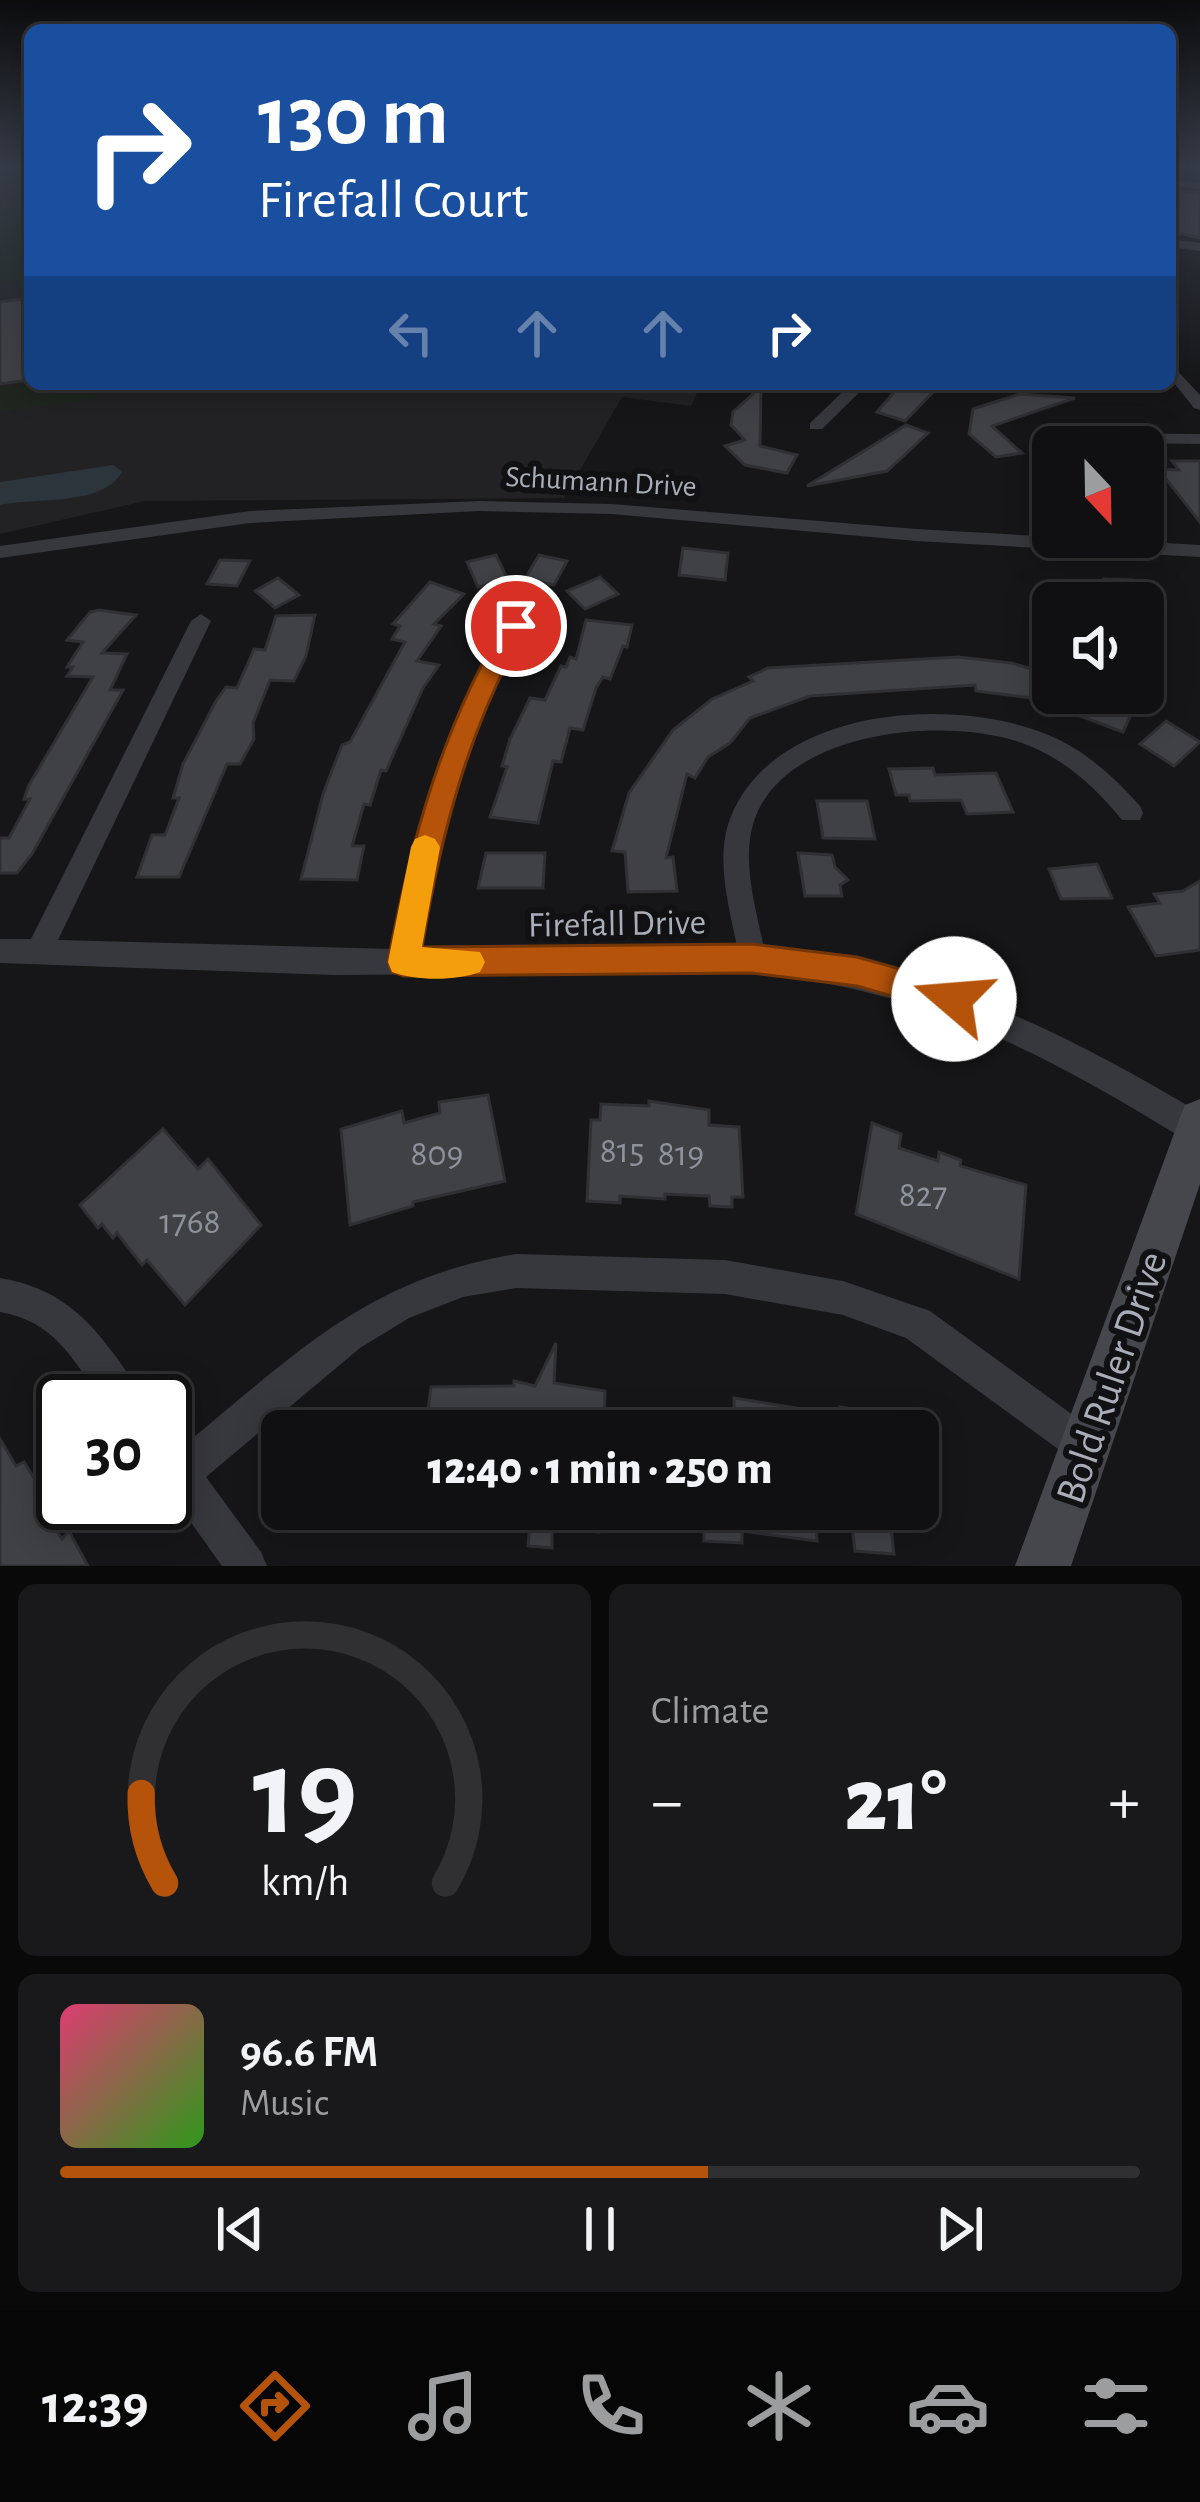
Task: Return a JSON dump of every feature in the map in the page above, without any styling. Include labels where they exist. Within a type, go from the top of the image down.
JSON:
[{"type":"street","points":[[1176,375],[1200,405]]},
{"type":"street","points":[[816,426],[854,390]]},
{"type":"street","points":[[1164,439],[1200,439]]},
{"type":"street","name":"Schumann Drive","points":[[0,552],[250,517],[479,506],[612,509],[916,535],[1200,551]]},
{"type":"street","points":[[38,953],[201,622]]},
{"type":"street","points":[[404,962],[422,862],[452,758],[494,662],[516,626]]},
{"type":"street","points":[[752,959],[739,864],[741,822],[766,780],[821,742],[873,728],[955,723],[994,727],[1071,757],[1113,791],[1131,813]]},
{"type":"street","name":"Firefall Drive","points":[[0,951],[404,962],[752,959],[857,971],[954,999],[1059,1047],[1198,1124]]},
{"type":"street","name":"Bold Ruler Drive","points":[[1042,1566],[1198,1124]]},
{"type":"street","points":[[192,1449],[347,1335],[399,1304],[463,1280],[517,1271],[725,1277],[842,1298],[917,1324],[1086,1447]]},
{"type":"street","points":[[0,1295],[31,1298],[56,1310],[104,1374]]},
{"type":"street","points":[[192,1491],[248,1566]]},
{"type":"shaded area","points":[[0,241],[24,241],[24,390],[698,390],[691,406],[622,397],[564,498],[145,501],[0,534]]},
{"type":"shaded area","points":[[0,241],[24,241],[24,281],[0,283]]},
{"type":"shaded area","points":[[24,385],[24,390],[95,390],[94,399],[0,412],[0,388]]},
{"type":"shaded area","points":[[113,465],[122,472],[99,491],[0,505],[0,482]]},
{"type":"building","points":[[24,299],[24,381],[0,384],[0,302]]},
{"type":"building","points":[[761,390],[760,446],[797,455],[787,473],[745,465],[725,446],[745,440],[731,425],[733,412]]},
{"type":"building","points":[[896,390],[933,392],[905,421],[877,412]]},
{"type":"building","points":[[1020,394],[1075,398],[992,426],[1022,453],[996,457],[969,434],[973,409]]},
{"type":"building","points":[[906,425],[928,433],[887,471],[807,486]]},
{"type":"building","points":[[1172,461],[1200,461],[1200,522],[1164,477],[1164,469],[1179,470]]},
{"type":"building","points":[[683,548],[728,553],[725,580],[679,575]]},
{"type":"building","points":[[496,555],[508,580],[478,587],[467,562]]},
{"type":"building","points":[[539,555],[567,561],[554,585],[525,579]]},
{"type":"building","points":[[220,560],[250,561],[237,586],[207,584]]},
{"type":"building","points":[[600,577],[618,594],[585,609],[567,591]]},
{"type":"building","points":[[278,578],[299,595],[275,608],[255,591]]},
{"type":"building","points":[[430,582],[464,594],[434,624],[441,626],[417,661],[439,665],[423,688],[386,771],[381,770],[370,805],[364,804],[352,846],[364,846],[357,880],[301,879],[323,794],[342,745],[350,742],[405,642],[392,639],[400,626],[393,624]]},
{"type":"building","points":[[90,612],[136,615],[102,653],[127,654],[110,690],[123,690],[32,854],[17,873],[0,873],[0,838],[9,838],[30,799],[24,799],[29,785],[93,677],[67,676],[73,667],[67,667],[83,642],[67,640]]},
{"type":"building","points":[[315,615],[306,656],[294,681],[270,680],[253,723],[254,739],[240,764],[227,764],[179,877],[137,877],[152,835],[165,835],[179,798],[173,798],[183,764],[216,701],[226,687],[237,688],[254,649],[265,650],[276,616]]},
{"type":"building","points":[[586,620],[632,625],[627,647],[623,646],[610,679],[603,677],[596,688],[583,730],[570,728],[561,762],[553,761],[538,823],[490,817],[507,767],[502,766],[510,739],[530,698],[545,700],[561,666],[566,667],[570,657],[576,659]]},
{"type":"building","points":[[958,657],[1011,663],[1032,669],[1032,698],[976,691],[975,685],[810,696],[750,718],[730,743],[708,757],[695,778],[687,774],[666,858],[673,857],[677,891],[628,892],[625,852],[612,851],[629,793],[673,730],[712,699],[753,681],[749,677],[768,668]]},
{"type":"building","points":[[1075,714],[1131,714],[1123,732]]},
{"type":"building","points":[[1166,721],[1200,742],[1174,766],[1140,744]]},
{"type":"building","points":[[933,768],[935,775],[996,773],[1013,812],[967,814],[961,800],[910,801],[909,795],[896,795],[889,769]]},
{"type":"building","points":[[817,801],[867,801],[875,839],[823,838]]},
{"type":"building","points":[[486,853],[545,853],[543,888],[478,888]]},
{"type":"building","points":[[798,853],[832,855],[835,867],[848,880],[840,885],[842,896],[805,896]]},
{"type":"building","points":[[1097,864],[1112,898],[1061,899],[1049,869]]},
{"type":"building","points":[[1200,881],[1200,950],[1156,956],[1128,907],[1160,903],[1154,894],[1183,891]]},
{"type":"building","points":[[488,1095],[505,1181],[413,1202],[413,1206],[350,1225],[341,1129],[402,1111],[404,1123],[440,1113],[439,1102]]},
{"type":"building","points":[[649,1101],[709,1110],[709,1125],[739,1127],[743,1197],[732,1197],[732,1207],[710,1206],[709,1196],[665,1194],[665,1199],[620,1196],[620,1203],[587,1201],[591,1120],[600,1120],[601,1104],[649,1106]]},
{"type":"building","points":[[872,1123],[901,1134],[899,1148],[938,1161],[939,1152],[961,1160],[960,1166],[1026,1185],[1019,1279],[856,1214]]},
{"type":"building","points":[[163,1129],[198,1169],[208,1159],[261,1225],[185,1305],[147,1260],[142,1265],[117,1233],[113,1238],[102,1224],[98,1228],[80,1205]]},
{"type":"building","points":[[556,1343],[554,1383],[605,1391],[605,1410],[428,1410],[431,1387],[514,1386],[514,1381],[535,1386]]},
{"type":"building","points":[[734,1398],[809,1410],[734,1410]]},
{"type":"building","points":[[0,1439],[16,1466],[24,1462],[36,1481],[36,1530],[56,1530],[62,1539],[69,1531],[88,1566],[0,1566]]},
{"type":"building","points":[[529,1530],[552,1530],[552,1548],[528,1546]]},
{"type":"building","points":[[704,1530],[816,1530],[817,1541],[742,1531],[742,1543],[704,1541]]},
{"type":"building","points":[[852,1530],[891,1530],[894,1554],[855,1551]]},
{"type":"slow traffic","points":[[425,847],[404,962],[469,962]]},
{"type":"route","points":[[516,626],[494,662],[452,758],[422,862],[404,962],[752,959],[857,971],[954,999]]}]
